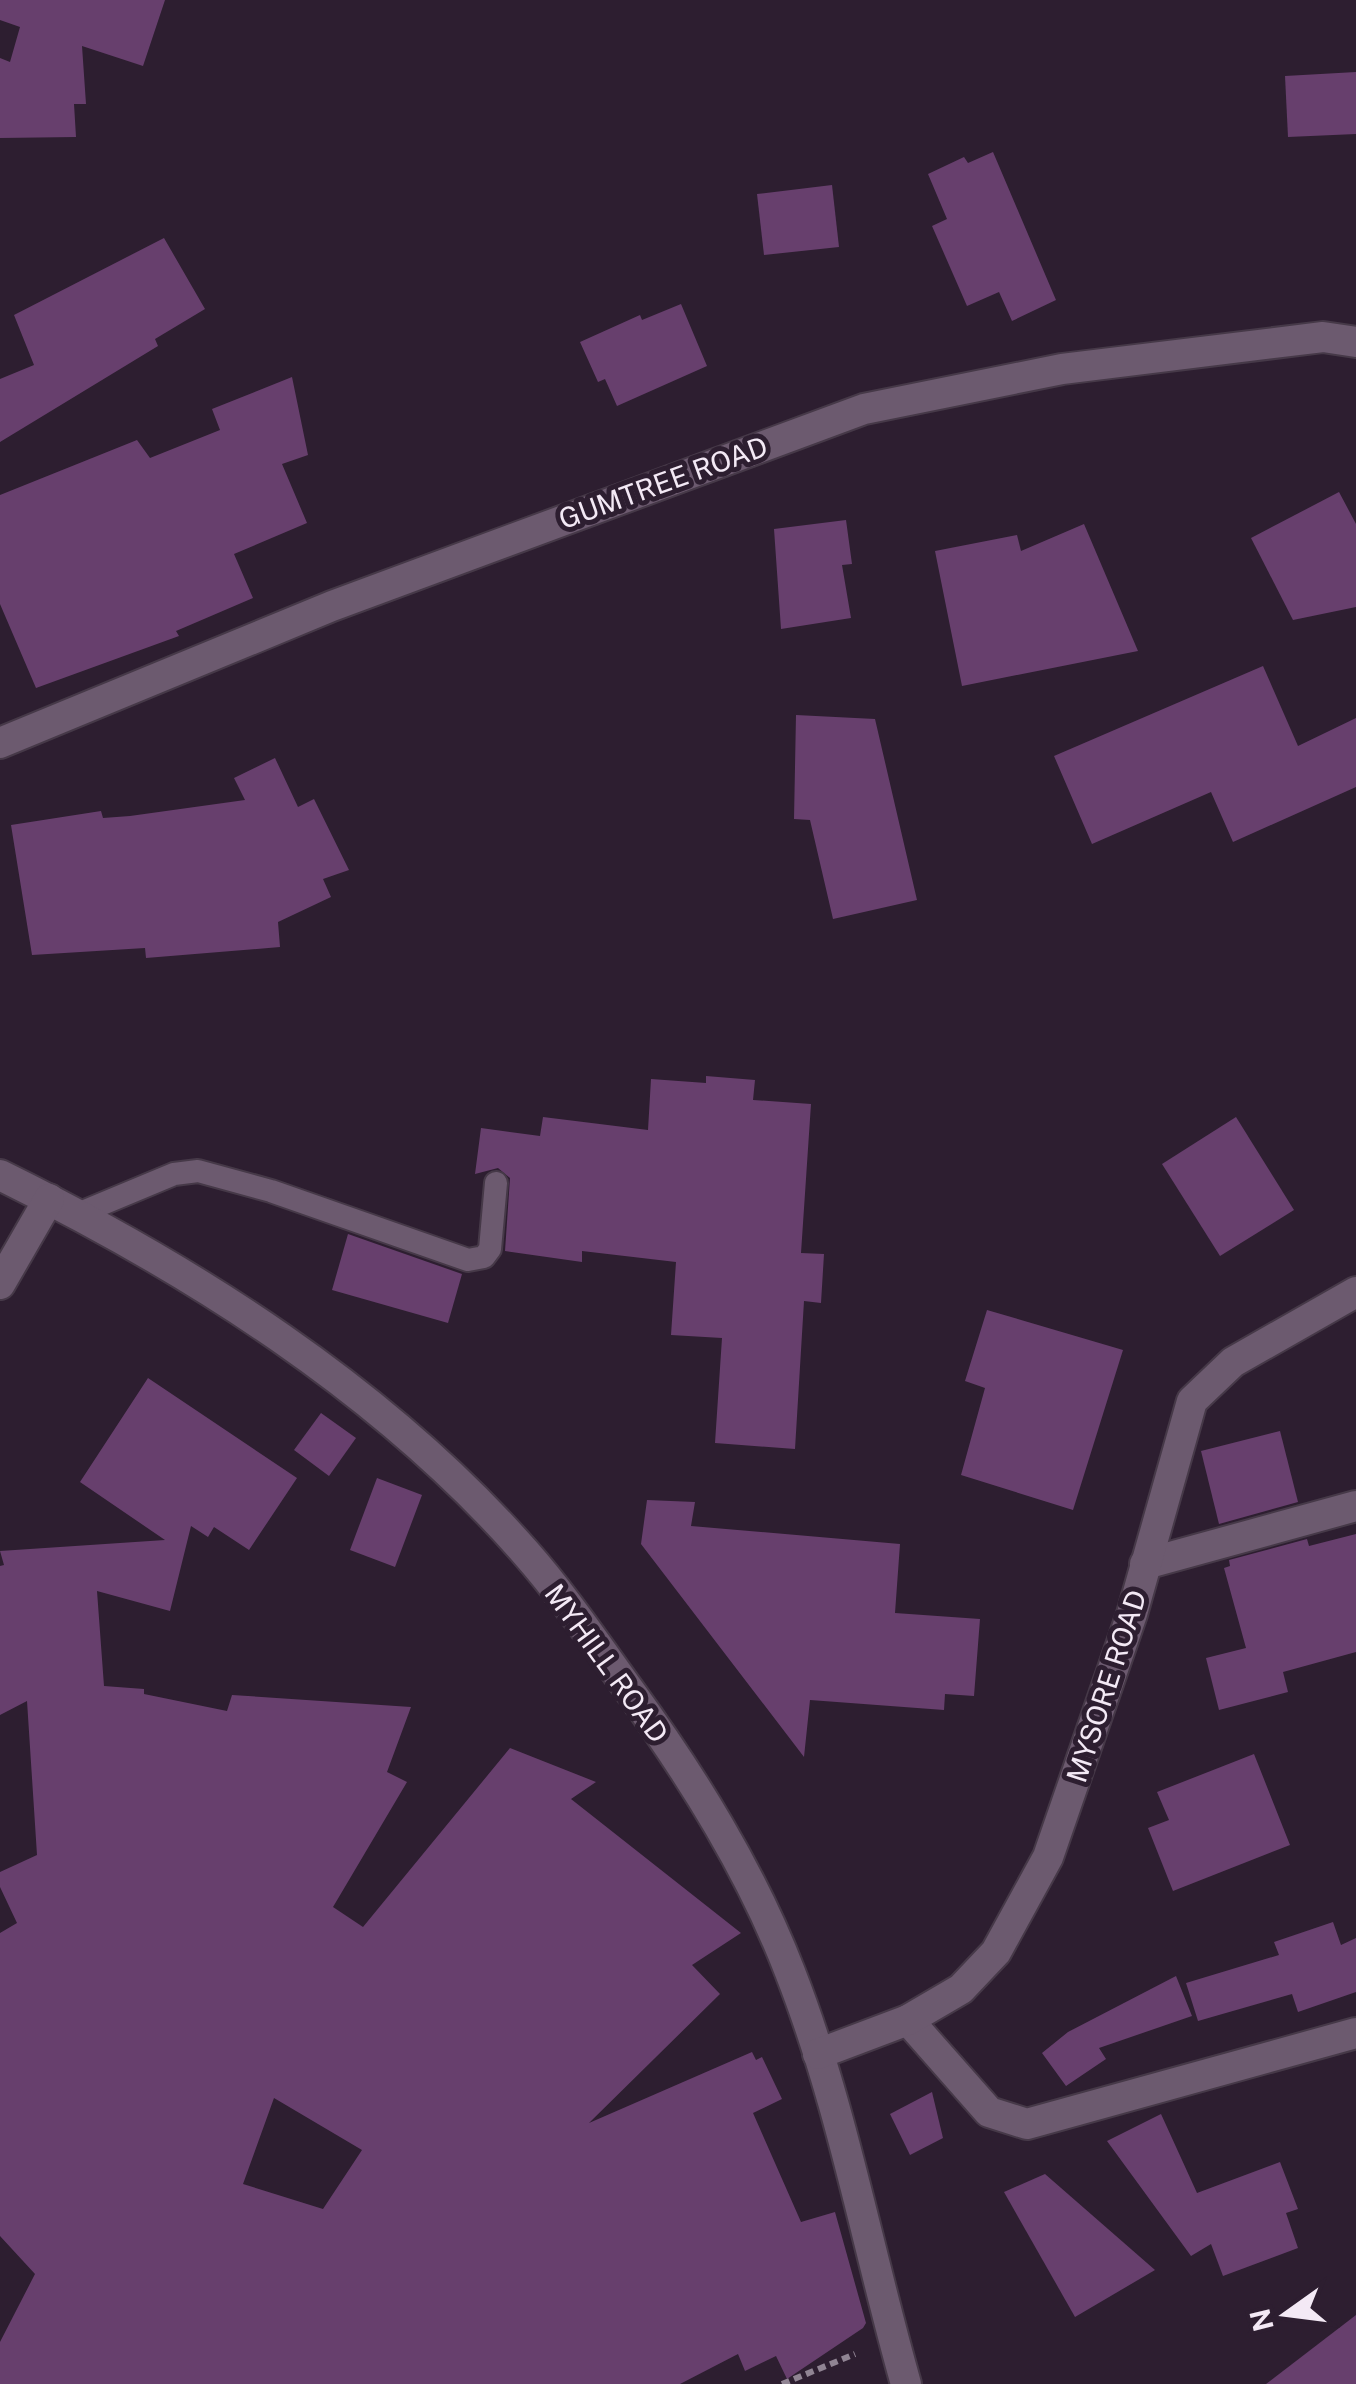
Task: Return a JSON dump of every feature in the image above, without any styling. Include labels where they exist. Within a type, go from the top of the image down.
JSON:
[{"type":"street","name":"GUMTREE ROAD","points":[[0,743],[332,606],[864,409],[1062,369],[1323,338],[1356,342]]},
{"type":"street","name":"MYHILL ROAD","points":[[0,1175],[78,1214],[230,1305],[360,1398],[454,1480],[524,1552],[660,1732],[710,1810],[790,1970],[818,2054],[906,2384]]},
{"type":"street","points":[[0,1284],[49,1200]]},
{"type":"street","name":"MYSORE ROAD","points":[[818,2054],[908,2020],[972,1976],[996,1952],[1048,1857],[1146,1564],[1192,1401],[1233,1362],[1356,1292]]},
{"type":"street","points":[[1146,1564],[1356,1506]]},
{"type":"street","points":[[908,2020],[988,2112],[1028,2124],[1356,2033]]},
{"type":"lane","points":[[78,1214],[174,1174],[198,1171],[271,1191],[468,1260],[484,1257],[490,1250],[496,1182]]},
{"type":"path","points":[[782,2384],[836,2360],[894,2342]]},
{"type":"building","points":[[0,0],[165,0],[143,66],[82,46],[86,104],[74,104],[76,137],[0,138],[0,58],[10,62],[20,27],[0,20]]},
{"type":"building","points":[[1356,72],[1356,134],[1288,137],[1285,76]]},
{"type":"building","points":[[993,152],[1056,300],[1012,321],[999,292],[967,306],[932,226],[947,219],[928,174],[964,157],[968,163]]},
{"type":"building","points":[[832,185],[839,247],[764,255],[757,194]]},
{"type":"building","points":[[164,238],[205,309],[155,339],[158,346],[0,442],[0,379],[34,365],[14,315]]},
{"type":"building","points":[[681,304],[707,366],[617,406],[605,379],[598,382],[580,342],[640,315],[642,320]]},
{"type":"building","points":[[292,377],[308,455],[282,464],[307,523],[234,554],[253,598],[176,631],[179,636],[36,688],[0,604],[0,495],[137,440],[150,458],[220,430],[212,409]]},
{"type":"building","points":[[1339,492],[1356,524],[1356,607],[1293,620],[1251,538]]},
{"type":"building","points":[[846,520],[852,564],[842,565],[851,618],[781,629],[774,529]]},
{"type":"building","points":[[1084,524],[1138,651],[962,686],[935,551],[1017,535],[1021,551]]},
{"type":"building","points":[[1263,666],[1298,746],[1356,718],[1356,787],[1233,842],[1211,792],[1092,844],[1054,756]]},
{"type":"building","points":[[796,715],[875,719],[917,900],[833,919],[810,820],[794,819]]},
{"type":"building","points":[[275,758],[298,807],[314,799],[349,870],[323,879],[331,897],[278,922],[280,947],[146,958],[145,948],[32,955],[11,825],[101,811],[103,818],[130,816],[245,800],[234,778]]},
{"type":"building","points":[[706,1076],[755,1080],[753,1100],[811,1104],[801,1253],[824,1254],[821,1303],[804,1301],[795,1449],[715,1443],[722,1338],[671,1335],[676,1262],[582,1251],[582,1262],[505,1251],[510,1178],[498,1168],[475,1174],[481,1128],[540,1136],[543,1117],[648,1130],[651,1079],[706,1083]]},
{"type":"building","points":[[1236,1117],[1294,1210],[1220,1256],[1162,1164]]},
{"type":"building","points":[[348,1234],[462,1274],[448,1323],[332,1290]]},
{"type":"building","points":[[987,1310],[1123,1350],[1073,1510],[961,1475],[985,1388],[965,1381]]},
{"type":"building","points":[[148,1378],[297,1478],[249,1550],[214,1527],[208,1537],[191,1526],[170,1611],[97,1591],[104,1686],[144,1689],[144,1694],[227,1711],[232,1695],[411,1707],[387,1772],[407,1782],[333,1907],[363,1927],[510,1748],[596,1782],[571,1799],[741,1933],[692,1965],[720,1994],[589,2123],[752,2052],[756,2060],[762,2057],[782,2099],[753,2113],[801,2222],[835,2212],[866,2323],[863,2328],[787,2379],[776,2356],[745,2371],[738,2354],[680,2384],[0,2384],[0,2342],[35,2274],[0,2236],[0,1933],[17,1923],[0,1887],[0,1872],[37,1855],[27,1701],[0,1715],[0,1566],[4,1565],[0,1551],[165,1540],[80,1482]],"holes":[[[274,2098],[362,2150],[323,2209],[243,2184]]]},
{"type":"building","points":[[321,1413],[356,1438],[329,1476],[294,1450]]},
{"type":"building","points":[[1280,1431],[1298,1502],[1219,1524],[1201,1451]]},
{"type":"building","points":[[377,1478],[422,1495],[395,1567],[350,1550]]},
{"type":"building","points":[[647,1500],[695,1502],[691,1526],[900,1544],[895,1613],[980,1619],[974,1696],[945,1694],[944,1710],[810,1700],[804,1757],[641,1544]]},
{"type":"building","points":[[1356,1534],[1356,1652],[1283,1672],[1288,1692],[1219,1710],[1206,1658],[1246,1648],[1224,1568],[1230,1566],[1229,1560],[1307,1539],[1309,1546]]},
{"type":"building","points":[[1254,1754],[1290,1845],[1173,1891],[1148,1828],[1169,1820],[1157,1792]]},
{"type":"building","points":[[1333,1922],[1341,1945],[1356,1938],[1356,1992],[1298,2012],[1292,1994],[1198,2021],[1186,1983],[1279,1955],[1274,1942]]},
{"type":"building","points":[[1176,1976],[1192,2016],[1099,2048],[1106,2059],[1066,2086],[1042,2053],[1068,2032]]},
{"type":"building","points":[[932,2092],[943,2138],[910,2155],[890,2114]]},
{"type":"building","points":[[1161,2114],[1197,2193],[1280,2162],[1298,2209],[1286,2213],[1298,2248],[1223,2276],[1211,2244],[1191,2256],[1107,2141]]},
{"type":"building","points":[[1045,2174],[1155,2270],[1075,2317],[1004,2192]]},
{"type":"building","points":[[1356,2315],[1356,2384],[1266,2384]]}]
